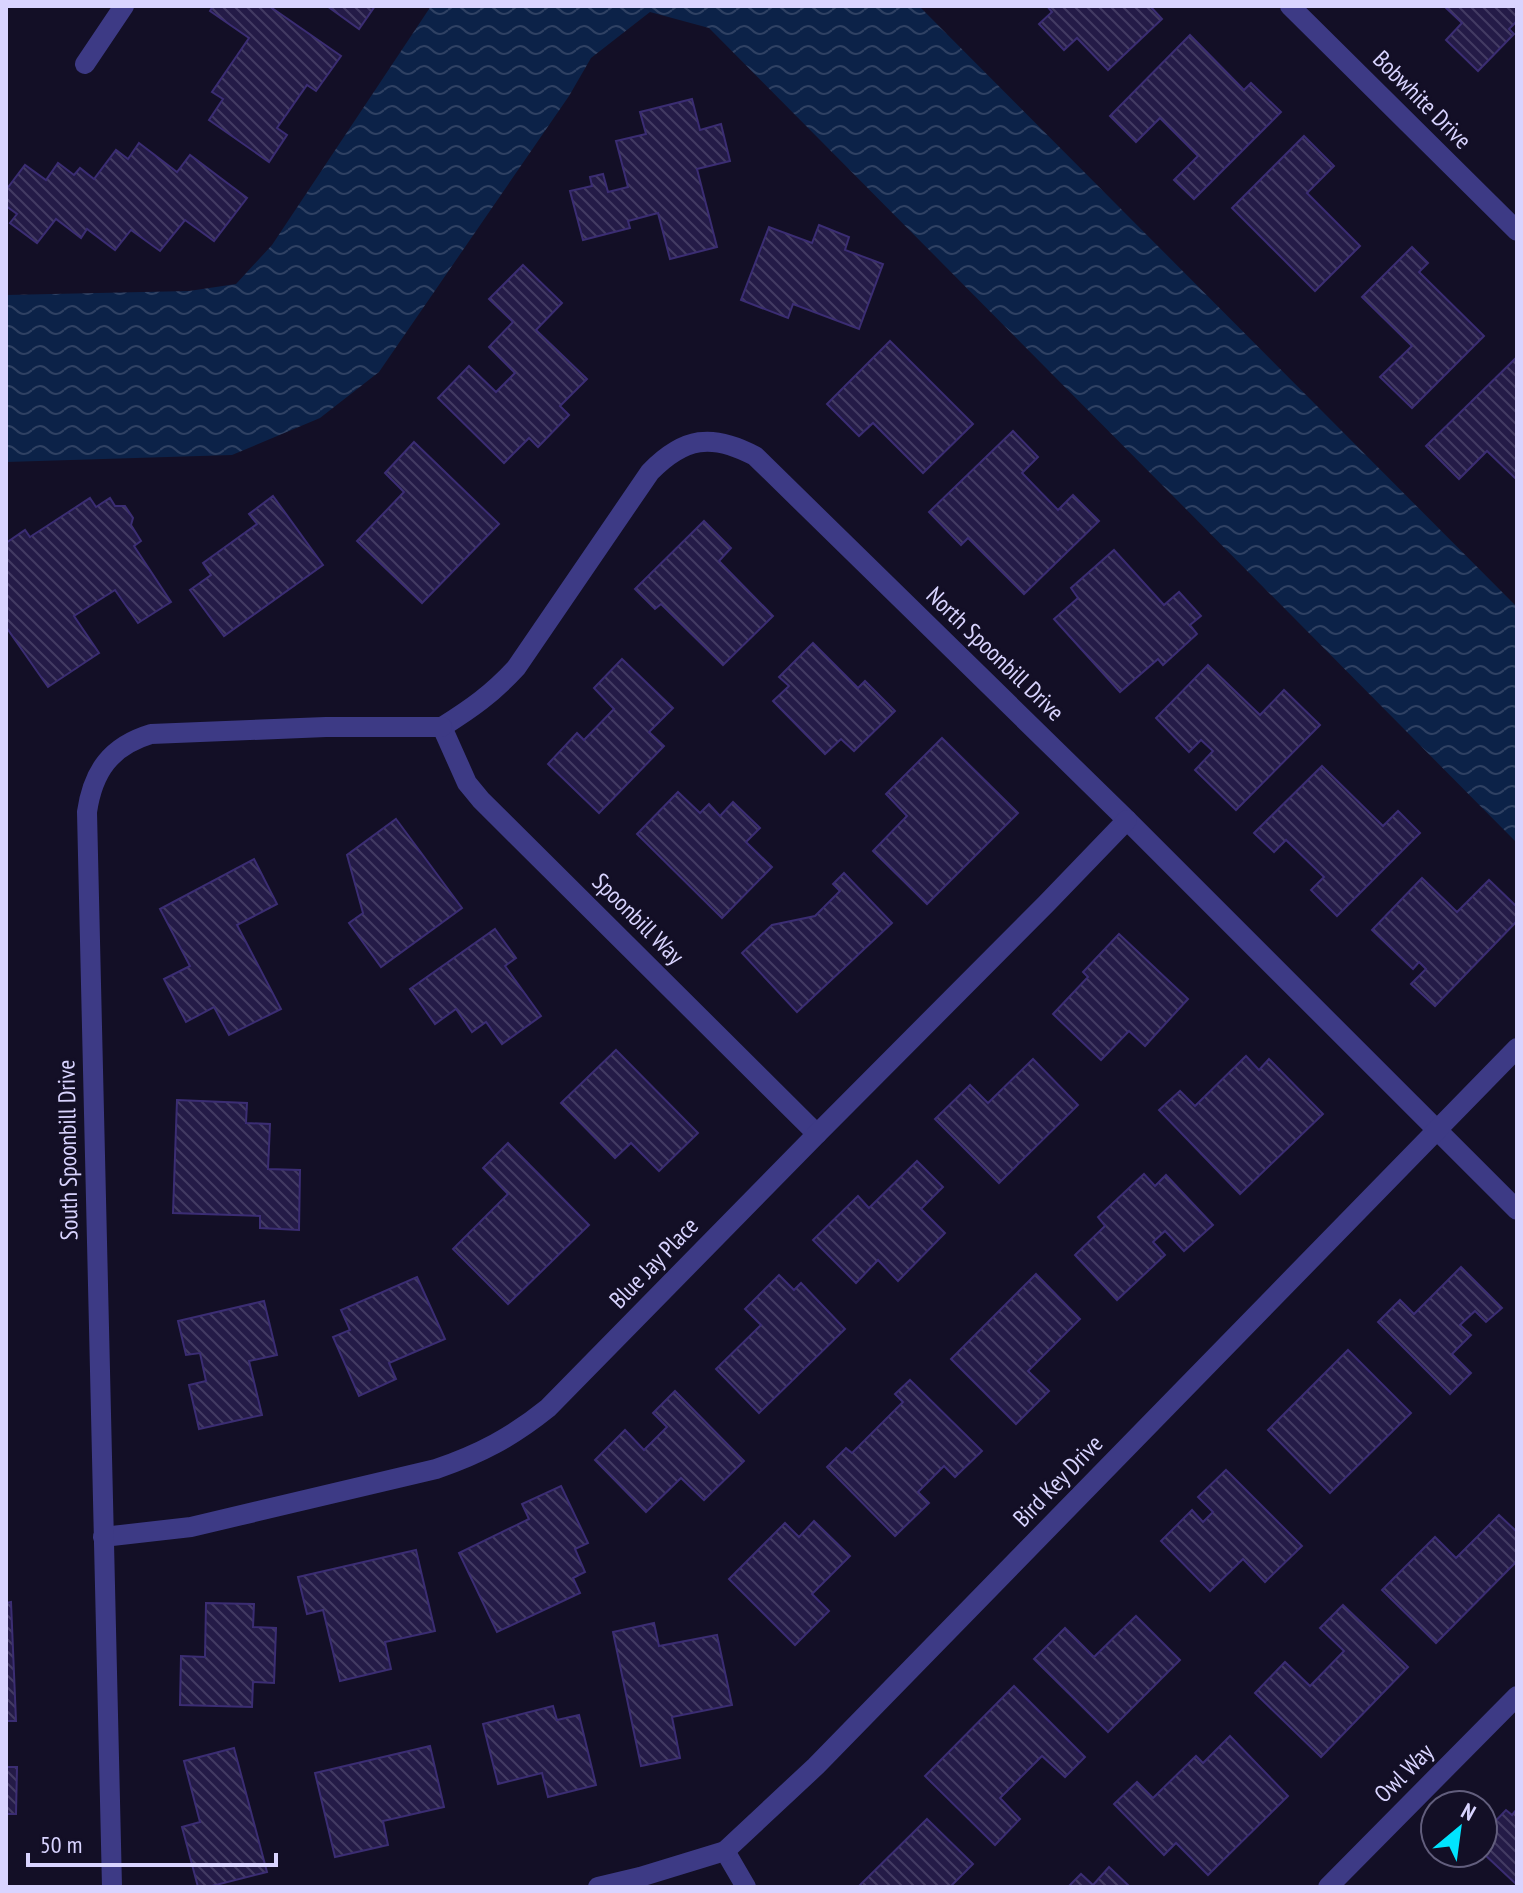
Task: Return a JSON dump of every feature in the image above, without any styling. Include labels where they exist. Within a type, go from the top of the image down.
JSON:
[{"type":"street","points":[[85,64],[124,6]]},
{"type":"street","name":"Bobwhite Drive","points":[[1290,6],[1517,231]]},
{"type":"street","name":"North Spoonbill Drive","points":[[442,727],[476,706],[516,668],[660,461],[684,446],[711,440],[734,444],[755,456],[1127,820],[1517,1210]]},
{"type":"street","name":"South Spoonbill Drive","points":[[112,1887],[87,827],[89,794],[102,766],[112,754],[134,739],[151,734],[326,727],[442,727]]},
{"type":"street","name":"Spoonbill Way","points":[[442,727],[467,783],[481,800],[817,1134]]},
{"type":"street","name":"Blue Jay Place","points":[[103,1537],[191,1527],[436,1469],[468,1458],[521,1430],[548,1408],[1127,820]]},
{"type":"street","name":"Bird Key Drive","points":[[598,1887],[725,1851],[816,1766],[1517,1048]]},
{"type":"street","name":"Owl Way","points":[[1328,1887],[1517,1696]]},
{"type":"street","points":[[725,1851],[746,1887]]},
{"type":"water","points":[[431,6],[919,6],[1517,607],[1517,843],[709,28],[650,12],[591,58],[569,96],[379,372],[320,418],[232,455],[6,462],[6,295],[189,291],[236,284],[272,245]]},
{"type":"building","points":[[213,6],[269,6],[341,56],[316,91],[307,85],[277,128],[287,135],[269,162],[209,120],[223,99],[212,92],[249,38],[210,11]]},
{"type":"building","points":[[327,6],[375,6],[359,29]]},
{"type":"building","points":[[1047,6],[1150,6],[1162,19],[1108,70],[1077,38],[1064,50],[1039,24],[1052,12]]},
{"type":"building","points":[[1444,6],[1517,6],[1517,21],[1509,29],[1514,34],[1478,71],[1446,40],[1462,23]]},
{"type":"building","points":[[1190,35],[1244,90],[1251,83],[1281,112],[1194,199],[1174,180],[1198,156],[1160,118],[1136,142],[1110,116]]},
{"type":"building","points":[[692,99],[700,130],[721,124],[730,161],[697,169],[717,247],[670,259],[658,213],[628,221],[630,228],[583,240],[570,191],[592,186],[590,177],[603,174],[608,192],[628,187],[616,141],[646,134],[640,112]]},
{"type":"building","points":[[1304,136],[1334,166],[1307,193],[1360,246],[1315,291],[1232,208]]},
{"type":"building","points":[[139,143],[177,172],[190,155],[247,198],[214,241],[185,220],[160,251],[131,230],[115,250],[87,229],[81,238],[56,219],[37,243],[10,223],[17,214],[6,206],[6,190],[25,165],[46,180],[58,163],[74,175],[80,168],[94,179],[116,150],[128,159]]},
{"type":"building","points":[[819,225],[849,237],[845,250],[883,264],[859,329],[793,304],[788,318],[741,300],[769,227],[812,243]]},
{"type":"building","points":[[1412,247],[1428,263],[1419,272],[1484,336],[1412,408],[1380,377],[1412,346],[1362,297]]},
{"type":"building","points":[[523,265],[562,303],[536,330],[587,379],[560,406],[569,415],[538,447],[529,438],[504,463],[438,398],[469,366],[496,392],[515,373],[489,347],[513,322],[489,299]]},
{"type":"building","points":[[890,341],[973,424],[923,473],[873,423],[859,436],[827,404]]},
{"type":"building","points":[[1517,357],[1517,480],[1487,451],[1459,479],[1426,446]]},
{"type":"building","points":[[1013,431],[1038,457],[1022,473],[1058,510],[1073,495],[1099,521],[1024,594],[968,538],[961,545],[929,512]]},
{"type":"building","points":[[414,442],[499,524],[422,603],[357,541],[404,492],[385,473]]},
{"type":"building","points":[[273,496],[323,565],[224,636],[190,590],[211,575],[203,563],[257,524],[249,514]]},
{"type":"building","points":[[90,498],[96,507],[110,498],[115,506],[125,506],[133,518],[131,525],[141,541],[134,546],[171,602],[138,623],[115,590],[74,616],[99,653],[48,687],[6,627],[6,543],[25,530],[30,537]]},
{"type":"building","points":[[704,521],[731,548],[719,561],[773,616],[723,665],[661,604],[655,609],[635,589]]},
{"type":"building","points":[[1114,550],[1164,605],[1179,592],[1201,616],[1190,625],[1197,634],[1163,665],[1158,659],[1120,692],[1054,619],[1078,598],[1071,588]]},
{"type":"building","points":[[813,643],[858,688],[865,681],[895,711],[854,751],[841,739],[825,754],[773,701],[789,686],[779,677]]},
{"type":"building","points":[[622,659],[673,708],[649,732],[664,746],[599,813],[548,764],[577,733],[584,740],[614,709],[594,688]]},
{"type":"building","points":[[1208,665],[1260,715],[1284,690],[1320,725],[1236,810],[1195,770],[1213,751],[1201,740],[1189,752],[1156,718]]},
{"type":"building","points":[[942,738],[1018,813],[927,904],[873,851],[907,816],[886,794]]},
{"type":"building","points":[[1322,766],[1383,826],[1398,811],[1420,833],[1337,916],[1311,890],[1324,877],[1286,840],[1274,852],[1254,833]]},
{"type":"building","points":[[678,792],[700,813],[709,804],[720,816],[733,802],[760,828],[746,842],[772,867],[722,918],[637,834]]},
{"type":"building","points":[[396,819],[462,908],[381,967],[349,923],[363,913],[347,855]]},
{"type":"building","points":[[254,859],[277,904],[237,925],[281,1009],[229,1035],[214,1007],[186,1022],[164,979],[190,966],[160,909]]},
{"type":"building","points":[[844,873],[892,923],[797,1012],[742,953],[772,925],[815,916],[840,891],[833,884]]},
{"type":"building","points":[[1422,878],[1457,912],[1489,880],[1517,907],[1517,921],[1435,1006],[1411,984],[1426,969],[1419,962],[1413,969],[1372,930]]},
{"type":"building","points":[[495,929],[516,958],[505,966],[541,1016],[502,1044],[486,1022],[472,1032],[456,1009],[435,1024],[410,989]]},
{"type":"building","points":[[1119,934],[1188,999],[1145,1046],[1129,1031],[1101,1060],[1053,1014],[1088,977],[1083,972]]},
{"type":"building","points":[[616,1050],[698,1133],[659,1171],[631,1143],[615,1158],[561,1103]]},
{"type":"building","points":[[1246,1056],[1259,1070],[1269,1059],[1323,1114],[1240,1194],[1159,1110],[1180,1091],[1195,1106]]},
{"type":"building","points":[[1033,1059],[1078,1105],[999,1183],[935,1119],[970,1085],[988,1103]]},
{"type":"building","points":[[177,1100],[247,1103],[246,1123],[270,1124],[268,1169],[300,1170],[299,1230],[260,1228],[260,1216],[173,1213]]},
{"type":"building","points":[[508,1143],[589,1225],[508,1304],[453,1249],[508,1194],[483,1168]]},
{"type":"building","points":[[917,1161],[943,1187],[921,1209],[945,1233],[898,1281],[878,1260],[856,1283],[813,1240],[858,1196],[869,1208]]},
{"type":"building","points":[[1144,1174],[1155,1186],[1166,1175],[1213,1225],[1184,1251],[1165,1231],[1153,1242],[1165,1255],[1117,1300],[1075,1255],[1105,1226],[1098,1217]]},
{"type":"building","points":[[1461,1267],[1502,1308],[1486,1322],[1475,1311],[1460,1325],[1471,1335],[1452,1354],[1471,1373],[1450,1394],[1378,1322],[1400,1300],[1414,1314]]},
{"type":"building","points":[[1036,1274],[1080,1319],[1028,1371],[1049,1391],[1016,1424],[951,1359]]},
{"type":"building","points":[[779,1275],[794,1290],[801,1283],[845,1329],[759,1413],[716,1369],[761,1325],[745,1309]]},
{"type":"building","points":[[417,1277],[445,1339],[389,1363],[396,1379],[359,1396],[333,1337],[350,1330],[341,1310]]},
{"type":"building","points":[[264,1301],[277,1355],[249,1361],[262,1415],[199,1429],[189,1385],[206,1381],[200,1353],[186,1355],[178,1321]]},
{"type":"building","points":[[1348,1350],[1411,1413],[1330,1493],[1268,1430]]},
{"type":"building","points":[[910,1380],[982,1451],[955,1477],[944,1466],[918,1492],[929,1503],[895,1536],[827,1467],[846,1448],[852,1453],[903,1402],[895,1394]]},
{"type":"building","points":[[675,1391],[744,1461],[704,1500],[681,1478],[646,1512],[595,1460],[625,1430],[644,1450],[667,1427],[653,1413]]},
{"type":"building","points":[[1226,1470],[1302,1546],[1265,1582],[1243,1559],[1210,1591],[1161,1541],[1192,1510],[1203,1522],[1213,1512],[1198,1497]]},
{"type":"building","points":[[561,1486],[588,1543],[575,1549],[585,1572],[573,1578],[580,1593],[497,1632],[459,1553],[529,1519],[522,1504]]},
{"type":"building","points":[[1499,1515],[1517,1532],[1517,1561],[1436,1643],[1382,1590],[1435,1537],[1456,1558]]},
{"type":"building","points":[[814,1521],[850,1556],[812,1594],[829,1611],[795,1645],[729,1579],[785,1523],[799,1537]]},
{"type":"building","points":[[416,1550],[435,1631],[385,1642],[391,1669],[340,1681],[323,1610],[307,1614],[298,1577]]},
{"type":"building","points":[[11,1602],[16,1721],[6,1721],[6,1603]]},
{"type":"building","points":[[206,1603],[254,1604],[253,1627],[276,1628],[274,1683],[253,1682],[252,1707],[180,1705],[181,1656],[205,1657]]},
{"type":"building","points":[[1343,1605],[1408,1667],[1321,1757],[1255,1693],[1285,1662],[1310,1686],[1344,1651],[1320,1628]]},
{"type":"building","points":[[1136,1616],[1180,1660],[1108,1732],[1034,1659],[1065,1628],[1094,1657]]},
{"type":"building","points":[[654,1623],[659,1646],[717,1635],[732,1705],[672,1717],[680,1758],[641,1766],[613,1632]]},
{"type":"building","points":[[1014,1686],[1085,1757],[1065,1777],[1042,1756],[1000,1798],[1020,1819],[995,1845],[925,1776]]},
{"type":"building","points":[[553,1706],[557,1720],[579,1715],[596,1785],[548,1797],[542,1773],[498,1784],[483,1724]]},
{"type":"building","points":[[1230,1736],[1288,1796],[1208,1875],[1176,1843],[1164,1855],[1114,1804],[1137,1782],[1153,1798],[1196,1756],[1203,1763]]},
{"type":"building","points":[[430,1746],[444,1807],[383,1821],[388,1845],[335,1857],[315,1773]]},
{"type":"building","points":[[234,1748],[267,1872],[198,1887],[182,1827],[200,1822],[184,1761]]},
{"type":"building","points":[[6,1767],[17,1767],[16,1814],[6,1814]]},
{"type":"building","points":[[1517,1809],[1517,1885],[1499,1868],[1499,1817],[1506,1810],[1512,1815]]},
{"type":"building","points":[[927,1819],[973,1864],[950,1887],[858,1887]]},
{"type":"building","points":[[1109,1867],[1130,1887],[1068,1887],[1081,1874],[1093,1885]]}]
